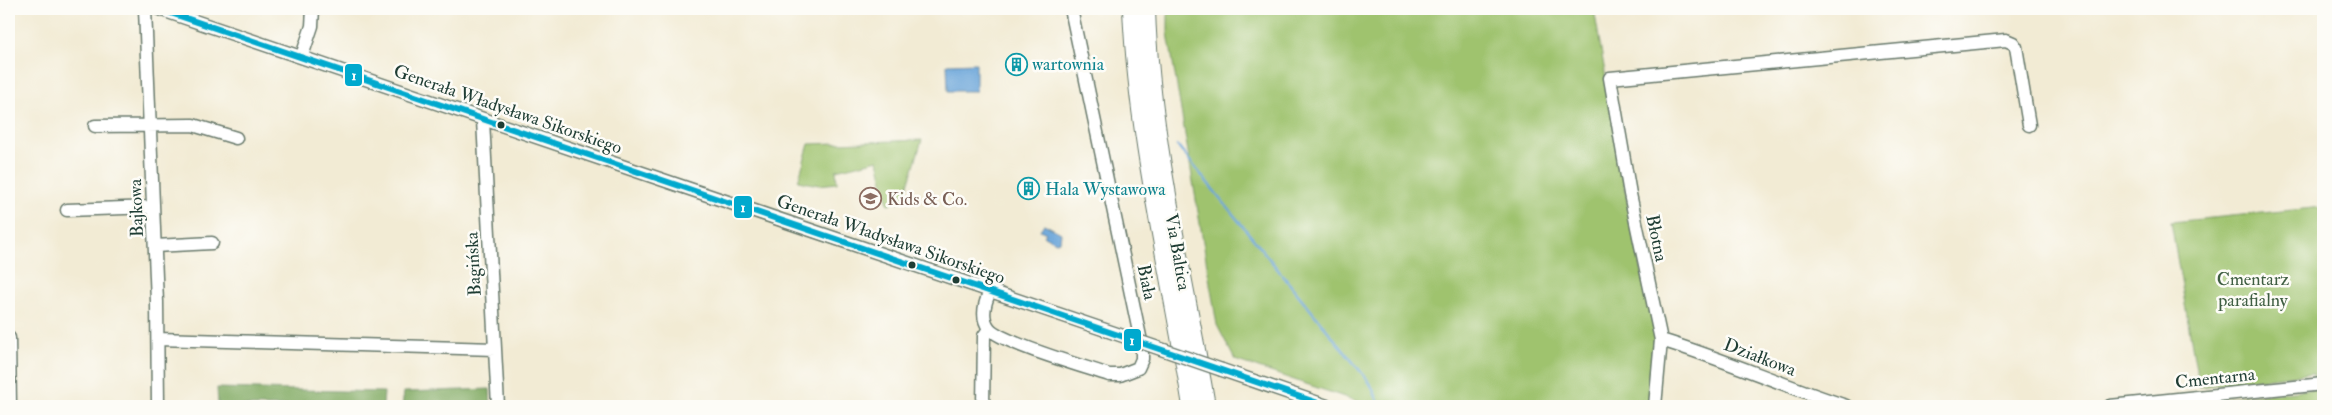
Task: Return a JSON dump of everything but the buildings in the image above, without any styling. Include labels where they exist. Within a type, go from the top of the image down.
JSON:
[{"type":"highway","name":"Via Baltica","points":[[1132,9],[1136,74],[1146,152],[1192,406]]},
{"type":"highway","name":"Via Baltica","points":[[1146,9],[1150,74],[1159,147],[1206,406]]},
{"type":"street","name":"Bajkowa","points":[[145,9],[154,207],[158,406]]},
{"type":"street","name":"Generała Władysława Sikorskiego","points":[[159,9],[188,14],[483,120],[1327,406]]},
{"type":"street","points":[[302,56],[312,26],[313,9]]},
{"type":"street","name":"Biała","points":[[989,329],[1025,347],[1108,375],[1120,375],[1130,372],[1138,368],[1142,359],[1142,346],[1071,9]]},
{"type":"street","name":"Błotna","points":[[1655,406],[1661,340],[1630,194],[1610,78],[2006,40],[2013,43],[2016,47],[2029,125]]},
{"type":"street","name":"Bagińska","points":[[483,120],[498,406]]},
{"type":"street","points":[[94,126],[193,125],[236,138]]},
{"type":"street","points":[[67,210],[154,207]]},
{"type":"street","points":[[155,246],[212,244]]},
{"type":"street","points":[[984,406],[984,336],[989,329],[984,319],[983,308],[990,291]]},
{"type":"street","points":[[9,338],[10,406]]},
{"type":"street","points":[[158,339],[495,349]]},
{"type":"street","name":"Działkowa","points":[[1661,340],[1846,406]]},
{"type":"street","name":"Cmentarna","points":[[2110,406],[2323,384]]},
{"type":"green space","points":[[1168,9],[1594,9],[1630,217],[1657,342],[1650,406],[1371,406],[1235,360],[1217,325],[1168,33]]},
{"type":"green space","points":[[922,140],[903,201],[888,204],[878,160],[836,170],[837,183],[819,185],[798,181],[809,144]]},
{"type":"green space","name":"Cmentarz parafialny","points":[[2323,207],[2323,379],[2314,380],[2313,373],[2199,387],[2171,222]]},
{"type":"green space","points":[[217,388],[384,392],[383,406],[218,406]]},
{"type":"green space","points":[[2323,388],[2323,406],[2142,406]]},
{"type":"green space","points":[[490,389],[491,406],[402,406],[404,392]]},
{"type":"water","points":[[976,63],[976,91],[948,91],[947,64]]},
{"type":"water","points":[[1044,224],[1061,233],[1060,241],[1056,242],[1044,236],[1046,233],[1040,230]]},
{"type":"waterway","points":[[1177,145],[1370,383],[1378,401]]},
{"type":"transit line","name":"1","points":[[159,9],[1327,406]]},
{"type":"place","name":"wartownia","points":[[1016,64]]},
{"type":"place","name":"Hala Wystawowa","points":[[1029,189]]},
{"type":"place","name":"Kids & Co.","points":[[871,199]]}]
